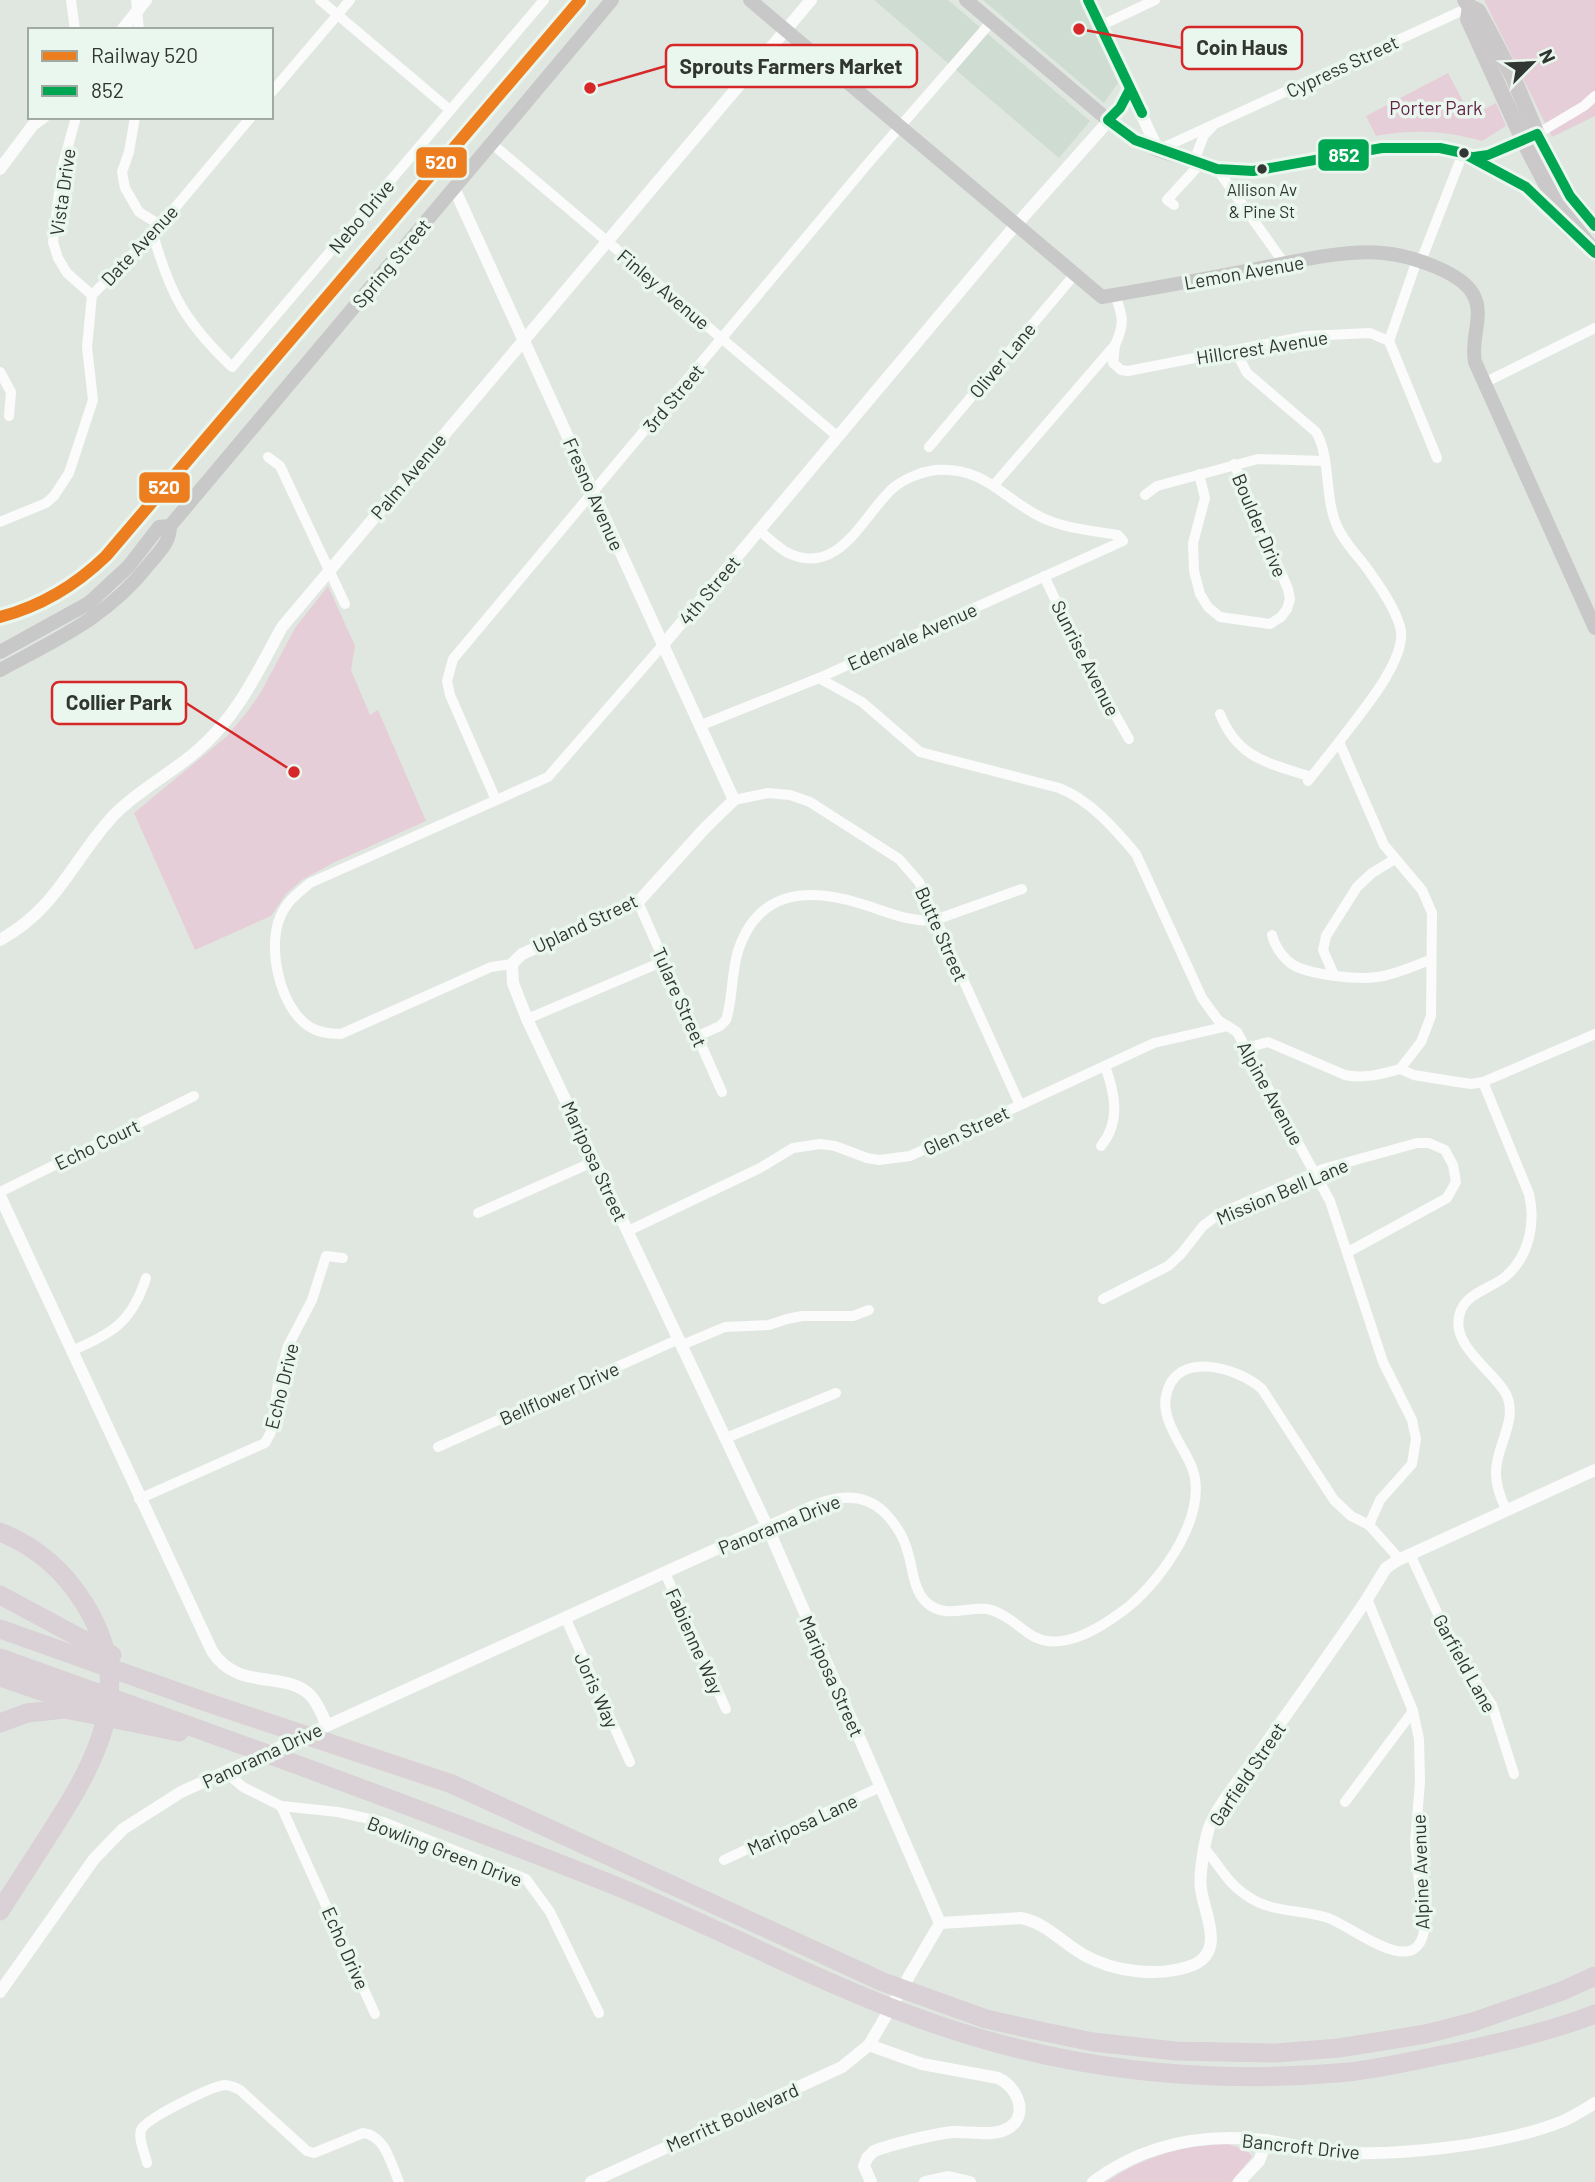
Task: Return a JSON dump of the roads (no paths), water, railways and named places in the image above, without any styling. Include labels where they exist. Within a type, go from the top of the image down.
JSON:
[{"type":"highway","points":[[0,1532],[40,1553],[64,1576],[89,1611],[104,1646],[109,1701],[106,1721],[94,1758],[81,1784],[0,1911]]},
{"type":"highway","points":[[0,1595],[35,1616],[203,1701]]},
{"type":"highway","points":[[0,1629],[203,1701],[452,1784],[883,1982],[986,2019],[1093,2042],[1175,2051],[1276,2053],[1339,2048],[1426,2034],[1474,2022],[1562,1991],[1595,1976]]},
{"type":"highway","points":[[0,1658],[438,1815],[642,1896],[898,2011],[988,2042],[1076,2062],[1173,2075],[1265,2076],[1350,2071],[1495,2044],[1595,2014]]},
{"type":"highway","points":[[0,1677],[41,1691],[239,1743]]},
{"type":"highway","points":[[0,1723],[35,1712],[65,1709],[239,1743]]},
{"type":"main road","name":"Spring Street","points":[[0,670],[88,622],[117,601],[170,538],[170,526],[612,0]]},
{"type":"main road","points":[[750,0],[1102,297],[1115,295]]},
{"type":"main road","points":[[966,0],[1135,140],[1217,169],[1253,171],[1382,148],[1440,148],[1469,155],[1488,155],[1530,137]]},
{"type":"main road","points":[[1468,3],[1468,19],[1530,137],[1558,205],[1589,237],[1595,253]]},
{"type":"main road","points":[[1530,137],[1570,196],[1595,226]]},
{"type":"main road","points":[[1469,155],[1526,187],[1571,232],[1589,237]]},
{"type":"main road","name":"Lemon Avenue","points":[[1115,295],[1284,263],[1381,253],[1419,261],[1460,280],[1472,293],[1478,310],[1473,340],[1474,355],[1484,383],[1595,628]]},
{"type":"main road","name":"Spring Street","points":[[0,652],[89,603],[128,567],[159,527],[170,526]]},
{"type":"street","points":[[71,0],[75,28]]},
{"type":"street","points":[[123,28],[136,6],[146,0]]},
{"type":"street","points":[[320,0],[450,110]]},
{"type":"street","points":[[273,91],[350,0]]},
{"type":"street","name":"Nebo Drive","points":[[156,230],[172,292],[190,322],[232,367],[544,0]]},
{"type":"street","name":"Palm Avenue","points":[[0,940],[45,907],[117,812],[199,750],[215,734],[239,705],[282,627],[811,0]]},
{"type":"street","points":[[1088,0],[1158,150]]},
{"type":"street","points":[[1100,26],[1155,0]]},
{"type":"street","name":"Cypress Street","points":[[1158,150],[1468,3]]},
{"type":"street","points":[[136,6],[139,28]]},
{"type":"street","name":"3rd Street","points":[[496,800],[450,695],[447,681],[453,659],[870,161],[992,21]]},
{"type":"street","name":"4th Street","points":[[295,1013],[276,969],[274,956],[274,942],[281,915],[292,898],[310,883],[548,777],[662,646],[1016,224],[1128,97],[1130,89]]},
{"type":"street","points":[[1530,137],[1584,106],[1595,96]]},
{"type":"street","points":[[0,169],[33,125],[41,119]]},
{"type":"street","name":"Vista Drive","points":[[75,119],[62,168],[53,242],[67,273],[92,295]]},
{"type":"street","points":[[135,119],[129,152],[122,172],[125,188],[139,212],[156,230]]},
{"type":"street","name":"Date Avenue","points":[[0,522],[46,503],[69,473],[93,400],[87,347],[92,295],[156,230],[249,119]]},
{"type":"street","points":[[1174,205],[1167,200],[1197,162],[1204,135],[1214,125]]},
{"type":"street","name":"Finley Avenue","points":[[491,143],[836,436]]},
{"type":"street","points":[[1437,458],[1389,341],[1419,261],[1469,155]]},
{"type":"street","points":[[1217,169],[1284,263]]},
{"type":"street","name":"Fresno Avenue","points":[[454,188],[734,800]]},
{"type":"street","name":"Oliver Lane","points":[[929,447],[1075,274]]},
{"type":"street","points":[[758,530],[789,553],[816,558],[843,546],[893,488],[914,475],[935,470],[966,473],[994,485],[1115,345],[1123,329],[1123,320],[1115,295]]},
{"type":"street","points":[[1484,383],[1595,328]]},
{"type":"street","name":"Hillcrest Avenue","points":[[1115,345],[1113,363],[1124,371],[1307,336],[1370,333],[1389,341]]},
{"type":"street","points":[[1220,714],[1230,735],[1249,754],[1309,780],[1383,681],[1400,648],[1401,630],[1369,570],[1348,547],[1337,528],[1330,505],[1322,443],[1313,427],[1247,373],[1236,350]]},
{"type":"street","points":[[0,372],[11,392],[9,416]]},
{"type":"street","points":[[268,457],[280,466],[345,604]]},
{"type":"street","points":[[1145,495],[1157,486],[1258,458],[1324,461]]},
{"type":"street","name":"Boulder Drive","points":[[1199,474],[1205,498],[1193,544],[1194,571],[1200,594],[1220,617],[1270,624],[1282,617],[1287,609],[1290,600],[1288,589],[1234,464]]},
{"type":"street","name":"Edenvale Avenue","points":[[699,726],[819,678],[1122,541],[1118,535],[1075,528],[1045,519],[994,485]]},
{"type":"street","name":"Sunrise Avenue","points":[[1044,576],[1083,658],[1129,739]]},
{"type":"street","name":"Alpine Avenue","points":[[819,678],[862,702],[920,752],[1059,788],[1079,798],[1128,842],[1136,854],[1202,998],[1218,1020],[1237,1032],[1330,1201],[1383,1362],[1412,1420],[1416,1439],[1412,1464],[1380,1500],[1368,1525]]},
{"type":"street","points":[[1246,1048],[1268,1042],[1345,1075],[1377,1076],[1401,1069],[1422,1042],[1429,1024],[1432,1008],[1431,907],[1422,890],[1384,845],[1339,742]]},
{"type":"street","name":"Butte Street","points":[[734,800],[757,794],[800,798],[820,806],[907,866],[919,882],[1020,1105]]},
{"type":"street","name":"Upland Street","points":[[295,1013],[312,1029],[341,1034],[491,967],[512,964],[527,950],[638,902],[734,800]]},
{"type":"street","points":[[1334,975],[1323,950],[1326,936],[1357,887],[1372,873],[1395,859]]},
{"type":"street","points":[[698,1036],[720,1026],[726,1020],[738,951],[755,919],[779,900],[796,896],[828,896],[858,902],[921,922],[935,920],[1022,890]]},
{"type":"street","name":"Tulare Street","points":[[638,902],[722,1092]]},
{"type":"street","points":[[1272,935],[1274,943],[1287,960],[1296,966],[1334,975],[1377,978],[1430,960]]},
{"type":"street","points":[[527,1019],[664,961]]},
{"type":"street","name":"Mariposa Street","points":[[512,964],[513,983],[527,1019],[767,1526],[940,1923]]},
{"type":"street","name":"Glen Street","points":[[628,1231],[760,1168],[793,1148],[820,1144],[835,1146],[879,1160],[910,1156],[1154,1043],[1228,1026]]},
{"type":"street","points":[[1401,1069],[1414,1075],[1451,1081],[1471,1084],[1483,1082],[1595,1034]]},
{"type":"street","points":[[1101,1146],[1109,1137],[1115,1104],[1113,1087],[1105,1066]]},
{"type":"street","points":[[1483,1082],[1529,1194],[1533,1211],[1532,1224],[1520,1261],[1504,1278],[1470,1297],[1459,1314],[1461,1335],[1466,1347],[1506,1394],[1510,1409],[1496,1472],[1498,1493],[1506,1509]]},
{"type":"street","name":"Echo Court","points":[[0,1194],[194,1096]]},
{"type":"street","name":"Mission Bell Lane","points":[[1103,1299],[1168,1266],[1203,1226],[1219,1214],[1315,1173],[1423,1142],[1440,1147],[1451,1160],[1456,1182],[1447,1198],[1348,1252]]},
{"type":"street","points":[[478,1213],[595,1161]]},
{"type":"street","points":[[0,1194],[139,1499],[218,1661],[225,1668],[237,1673],[302,1689],[314,1700],[327,1725]]},
{"type":"street","name":"Echo Drive","points":[[139,1499],[265,1443],[271,1432],[278,1383],[288,1346],[312,1300],[326,1256],[343,1258]]},
{"type":"street","points":[[71,1351],[105,1335],[125,1320],[140,1298],[146,1278]]},
{"type":"street","name":"Bellflower Drive","points":[[438,1447],[681,1342],[725,1327],[769,1325],[802,1316],[853,1317],[869,1310]]},
{"type":"street","name":"Panorama Drive","points":[[0,1992],[94,1859],[123,1829],[181,1792],[767,1526],[837,1498],[851,1496],[864,1499],[880,1508],[898,1529],[906,1546],[918,1590],[932,1607],[942,1612],[992,1611],[1035,1638],[1049,1642],[1056,1643],[1077,1636],[1115,1616],[1141,1595],[1168,1564],[1182,1536],[1195,1504],[1195,1478],[1168,1417],[1165,1401],[1168,1388],[1175,1378],[1189,1368],[1203,1365],[1221,1368],[1252,1381],[1262,1389],[1334,1500],[1351,1516],[1368,1525]]},
{"type":"street","points":[[726,1438],[836,1393]]},
{"type":"street","name":"Garfield Street","points":[[940,1923],[1021,1918],[1034,1920],[1100,1963],[1151,1972],[1194,1964],[1206,1955],[1212,1942],[1200,1887],[1209,1829],[1367,1600],[1386,1568],[1506,1509],[1595,1470]]},
{"type":"street","points":[[1368,1525],[1404,1557]]},
{"type":"street","name":"Garfield Lane","points":[[1404,1557],[1454,1649],[1492,1705],[1514,1774]]},
{"type":"street","name":"Fabienne Way","points":[[665,1573],[726,1709]]},
{"type":"street","name":"Alpine Avenue","points":[[1205,1849],[1229,1883],[1263,1905],[1328,1917],[1381,1946],[1398,1952],[1415,1948],[1422,1941],[1424,1931],[1415,1843],[1420,1782],[1419,1739],[1413,1711],[1367,1600]]},
{"type":"street","name":"Joris Way","points":[[565,1618],[630,1762]]},
{"type":"street","points":[[1345,1802],[1413,1711]]},
{"type":"street","name":"Bowling Green Drive","points":[[225,1772],[243,1787],[281,1806],[338,1812],[383,1822],[526,1878],[550,1912],[599,2013]]},
{"type":"street","name":"Mariposa Lane","points":[[724,1860],[880,1787]]},
{"type":"street","name":"Echo Drive","points":[[281,1806],[375,2014]]},
{"type":"street","points":[[871,2182],[864,2166],[874,2151],[951,2132],[999,2133],[1014,2123],[1020,2106],[1012,2087],[998,2078],[922,2064],[869,2045],[940,1923]]},
{"type":"street","name":"Merritt Boulevard","points":[[591,2182],[842,2067],[869,2045]]},
{"type":"street","points":[[147,2163],[141,2140],[141,2130],[146,2123],[221,2085],[231,2085],[240,2090],[307,2151],[314,2153],[363,2133],[372,2134],[380,2140],[399,2182]]},
{"type":"street","name":"Bancroft Drive","points":[[1093,2182],[1138,2155],[1171,2143],[1215,2137],[1267,2140],[1331,2152],[1377,2154],[1448,2147],[1513,2135],[1561,2122],[1595,2103]]},
{"type":"street","points":[[1239,2182],[1259,2161],[1267,2140]]},
{"type":"street","points":[[925,2182],[948,2177],[970,2182]]},
{"type":"rail line","name":"520","points":[[0,617],[57,594],[106,556],[580,0]]},
{"type":"place","name":"Coin Haus","points":[[1079,29]]},
{"type":"place","name":"Sprouts Farmers Market","points":[[590,88]]},
{"type":"place","name":"Allison Av & Pine St","points":[[1262,169]]},
{"type":"place","name":"Collier Park","points":[[294,772]]},
{"type":"park label","name":"Porter Park","points":[[1436,107]]}]
